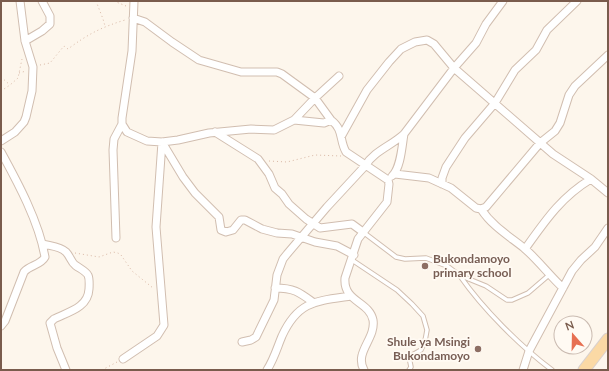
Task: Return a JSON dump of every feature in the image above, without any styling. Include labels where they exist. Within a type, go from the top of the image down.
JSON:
[{"type":"main road","points":[[584,370],[608,339]]},
{"type":"street","points":[[1,141],[15,132],[24,122],[32,91],[33,67],[25,41],[20,1]]},
{"type":"street","points":[[25,41],[42,31],[50,24],[51,18],[42,1]]},
{"type":"street","points":[[242,342],[256,337],[274,300],[277,275],[283,260],[374,154],[396,142],[404,134],[454,68],[476,43],[486,24],[502,1]]},
{"type":"street","points":[[442,184],[444,173],[457,148],[495,103],[512,75],[536,50],[547,30],[577,1]]},
{"type":"street","points":[[116,238],[113,150],[114,139],[122,124],[132,51],[134,5]]},
{"type":"street","points":[[134,18],[145,22],[199,60],[241,72],[276,72],[282,74],[315,98],[330,120],[334,122],[342,135],[344,149],[349,156],[388,180]]},
{"type":"street","points":[[342,135],[367,90],[377,76],[401,49],[415,42],[427,40],[434,44],[454,68],[540,143],[553,154],[591,179],[608,194]]},
{"type":"street","points":[[481,209],[489,205],[540,143],[555,131],[560,123],[569,95],[574,86],[608,55]]},
{"type":"street","points":[[122,124],[127,132],[141,139],[162,142],[215,132],[251,129],[274,130],[294,120],[339,76]]},
{"type":"street","points":[[294,120],[324,123],[330,120]]},
{"type":"street","points":[[215,132],[258,159],[269,174],[275,188],[304,218],[320,228],[352,224],[363,232]]},
{"type":"street","points":[[388,180],[395,174],[399,164],[404,134]]},
{"type":"street","points":[[162,142],[183,177],[195,193],[219,217],[221,230],[226,232],[233,230],[241,220],[245,220],[262,229],[277,233],[290,234],[315,242],[337,246],[353,258]]},
{"type":"street","points":[[123,359],[158,336],[164,325],[156,227],[162,142]]},
{"type":"street","points":[[1,152],[20,188],[43,244],[44,258],[41,262],[24,272],[5,322],[1,326]]},
{"type":"street","points":[[395,174],[422,176],[451,188],[472,205],[481,209],[493,224],[525,249],[563,288]]},
{"type":"street","points":[[525,249],[549,215],[561,202],[591,179]]},
{"type":"street","points":[[364,370],[361,364],[361,355],[372,332],[372,318],[369,312],[348,293],[345,278],[353,258],[358,239],[387,202],[388,180]]},
{"type":"street","points":[[523,370],[529,351],[572,271],[595,246],[608,228]]},
{"type":"street","points":[[43,244],[58,247],[64,251],[74,264],[85,271],[89,278],[89,295],[84,303],[54,319],[50,323],[57,348],[66,370]]},
{"type":"street","points":[[275,288],[287,288],[297,291],[314,303]]},
{"type":"street","points":[[267,370],[288,325],[296,313],[304,307],[314,303],[351,296]]},
{"type":"lane","points":[[363,232],[396,257],[405,259],[426,258],[447,266],[459,275],[486,286],[507,300],[512,300],[528,293],[549,275]]},
{"type":"lane","points":[[353,258],[397,290],[423,316],[427,330],[426,336],[421,350],[409,357],[411,367],[409,370]]},
{"type":"lane","points":[[459,275],[473,294],[500,323],[529,351],[552,370]]},
{"type":"path","points":[[96,1],[105,27]]},
{"type":"path","points":[[114,1],[134,5]]},
{"type":"path","points":[[20,73],[50,62],[64,46],[68,48],[88,35],[105,27],[134,18]]},
{"type":"path","points":[[1,91],[18,78],[21,61],[27,49]]},
{"type":"path","points":[[1,77],[10,85]]},
{"type":"path","points":[[258,159],[274,162],[287,162],[315,155],[349,156]]},
{"type":"path","points":[[64,251],[99,257],[116,252],[121,255],[135,273],[162,295]]},
{"type":"path","points":[[102,370],[123,359]]},
{"type":"place","name":"Bukondamoyo primary school","points":[[425,266]]},
{"type":"place","name":"Shule ya Msingi Bukondamoyo","points":[[478,349]]}]
